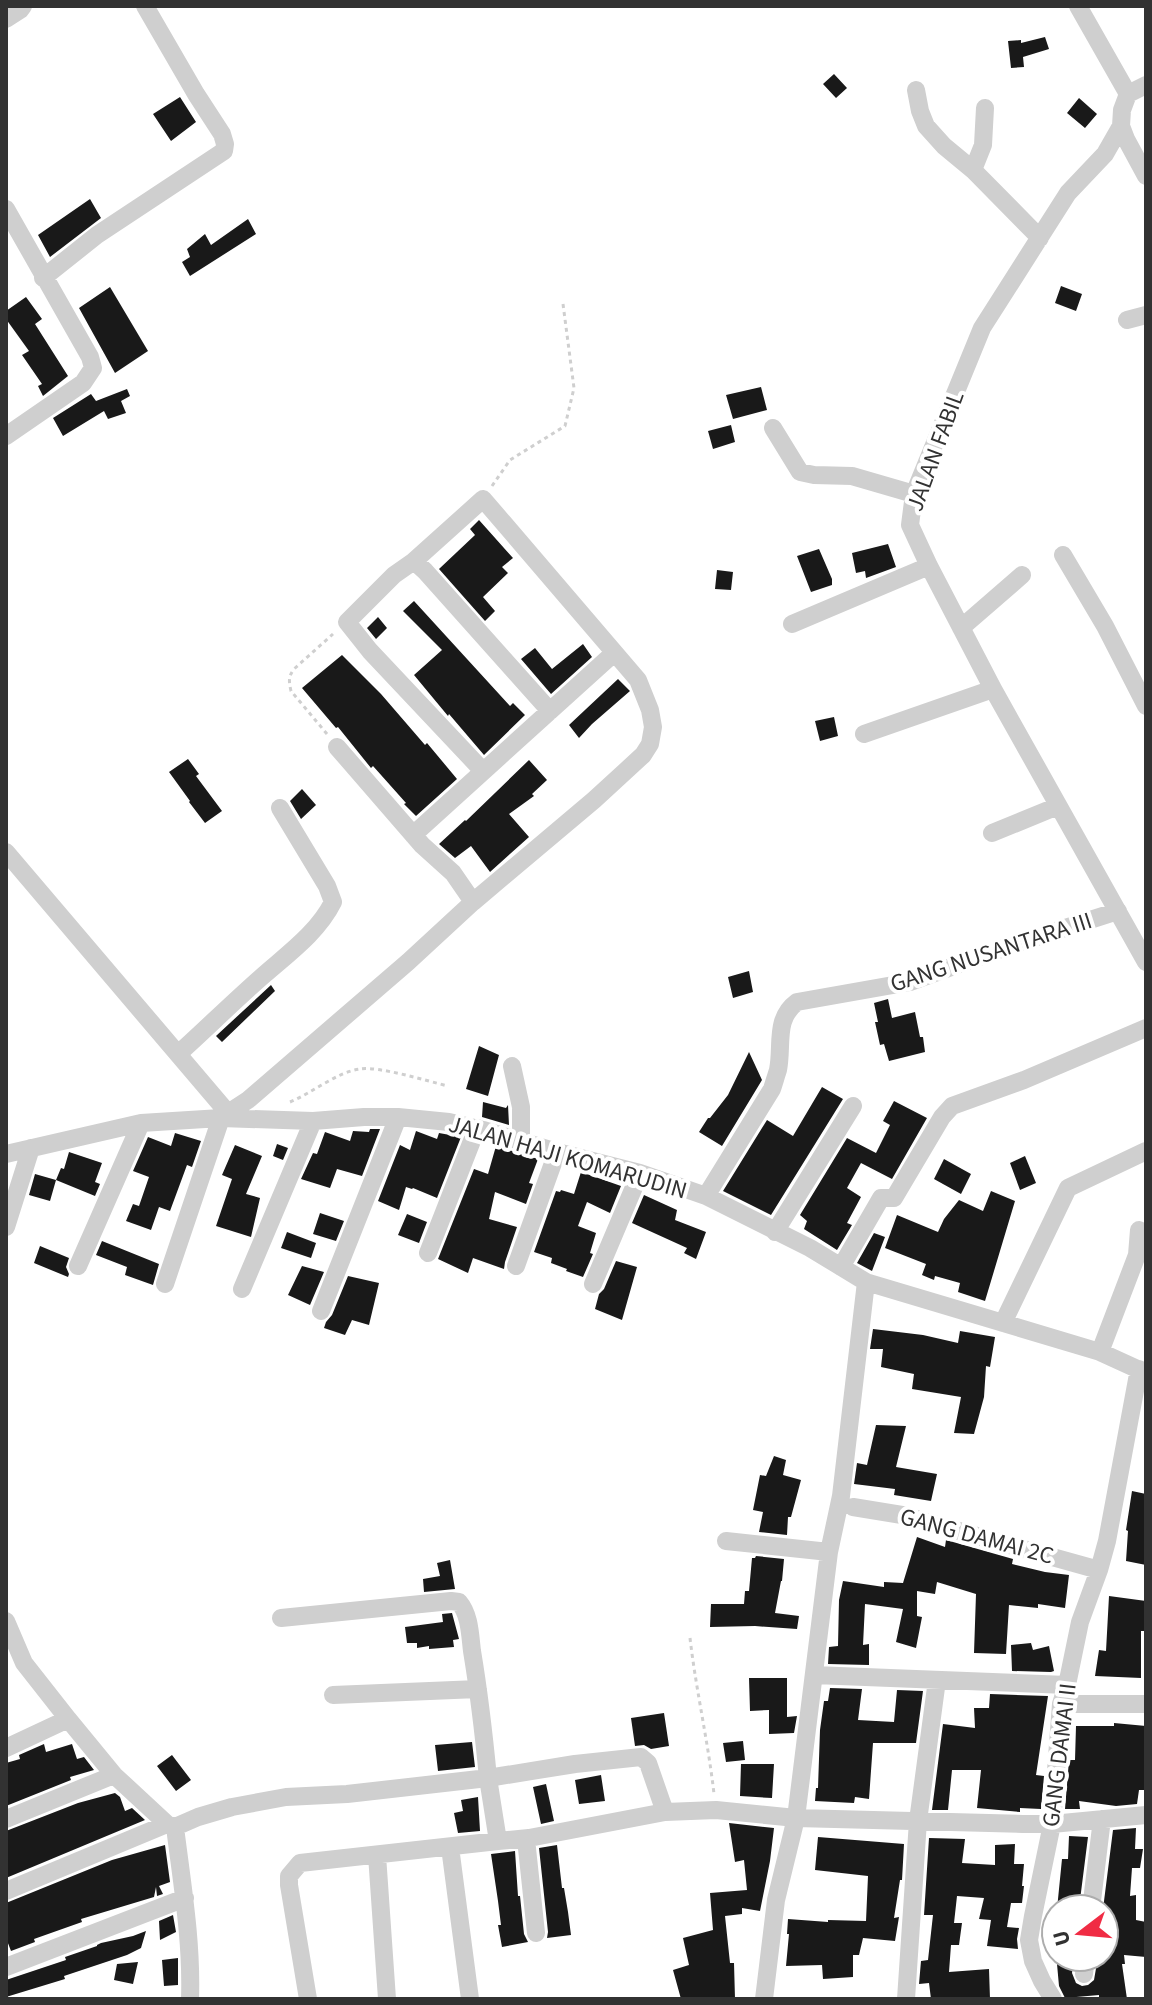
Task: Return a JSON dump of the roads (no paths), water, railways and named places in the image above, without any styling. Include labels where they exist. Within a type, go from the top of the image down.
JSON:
[{"type":"street","points":[[6,19],[23,6]]},
{"type":"street","points":[[43,278],[97,235],[224,151],[222,134],[145,6]]},
{"type":"street","points":[[1078,6],[1128,94],[1146,85]]},
{"type":"street","points":[[916,90],[926,126],[1040,238]]},
{"type":"street","name":"JALAN FABIL","points":[[1128,94],[1122,110],[1121,126],[1105,154],[1068,193],[982,328],[914,494],[910,525],[993,689],[1146,962]]},
{"type":"street","points":[[973,170],[983,145],[985,108]]},
{"type":"street","points":[[1121,126],[1146,176]]},
{"type":"street","points":[[6,209],[90,357],[93,368],[83,383],[6,436]]},
{"type":"street","points":[[1127,320],[1146,315]]},
{"type":"street","points":[[773,428],[800,472],[852,476],[914,494]]},
{"type":"street","points":[[165,1284],[224,1115],[248,1100],[357,1007],[473,902],[594,800],[643,755],[650,744],[653,727],[650,710],[638,680],[483,499],[394,575],[347,622],[370,651],[483,771]]},
{"type":"street","points":[[1063,555],[1105,626],[1146,706]]},
{"type":"street","points":[[414,561],[550,711]]},
{"type":"street","points":[[792,624],[929,566]]},
{"type":"street","points":[[961,628],[1022,575]]},
{"type":"street","points":[[413,835],[614,653]]},
{"type":"street","points":[[864,734],[993,689]]},
{"type":"street","points":[[337,747],[413,835],[453,873],[473,902]]},
{"type":"street","points":[[992,833],[1058,806]]},
{"type":"street","points":[[178,1054],[294,950],[329,911],[333,902],[327,886],[280,808]]},
{"type":"street","points":[[6,852],[178,1054],[224,1115]]},
{"type":"street","name":"GANG NUSANTARA III","points":[[706,1196],[772,1089],[778,1069],[784,1016],[797,1002],[910,982],[1118,911]]},
{"type":"street","points":[[841,1267],[881,1198],[894,1198],[942,1117],[952,1106],[1024,1080],[1146,1028]]},
{"type":"street","points":[[512,1066],[521,1107],[521,1141]]},
{"type":"street","points":[[775,1232],[853,1106]]},
{"type":"street","name":"JALAN HAJI KOMARUDIN","points":[[6,1154],[141,1123],[224,1115],[313,1121],[398,1117],[449,1122],[640,1173],[706,1196],[810,1248],[866,1282],[1100,1352],[1143,1371]]},
{"type":"street","points":[[321,1311],[398,1117]]},
{"type":"street","points":[[242,1289],[313,1121]]},
{"type":"street","points":[[78,1266],[141,1123]]},
{"type":"street","points":[[428,1253],[477,1128]]},
{"type":"street","points":[[6,1227],[31,1148]]},
{"type":"street","points":[[1003,1323],[1068,1188],[1146,1151]]},
{"type":"street","points":[[516,1266],[557,1152]]},
{"type":"street","points":[[593,1284],[640,1173]]},
{"type":"street","points":[[1100,1352],[1137,1255],[1139,1230]]},
{"type":"street","points":[[764,1999],[776,1900],[796,1818],[829,1552],[841,1496],[866,1282]]},
{"type":"street","name":"GANG DAMAI II","points":[[1053,1999],[1033,1961],[1029,1940],[1052,1824],[1061,1704],[1080,1622],[1107,1541],[1143,1371]]},
{"type":"street","name":"GANG DAMAI 2C","points":[[853,1507],[902,1515],[1099,1570]]},
{"type":"street","points":[[726,1541],[829,1552]]},
{"type":"street","points":[[281,1618],[459,1602],[468,1624],[498,1841]]},
{"type":"street","points":[[6,1621],[15,1666],[68,1719],[114,1775],[171,1825],[185,1898],[190,1999]]},
{"type":"street","points":[[814,1675],[1067,1685]]},
{"type":"street","points":[[906,1999],[918,1821],[937,1680]]},
{"type":"street","points":[[333,1695],[478,1689]]},
{"type":"street","points":[[1061,1704],[1146,1704]]},
{"type":"street","points":[[6,1748],[68,1719]]},
{"type":"street","points":[[6,1891],[171,1825],[232,1807],[286,1797],[347,1794],[641,1757],[648,1763],[665,1812]]},
{"type":"street","points":[[6,1819],[114,1775]]},
{"type":"street","points":[[308,1999],[289,1893],[289,1876],[300,1863],[526,1839],[665,1812],[716,1810],[796,1818],[1052,1824],[1146,1815]]},
{"type":"street","points":[[1093,1893],[1102,1819]]},
{"type":"street","points":[[526,1839],[536,1933]]},
{"type":"street","points":[[450,1847],[470,1999]]},
{"type":"street","points":[[377,1855],[387,1999]]},
{"type":"street","points":[[6,1967],[185,1898]]}]
